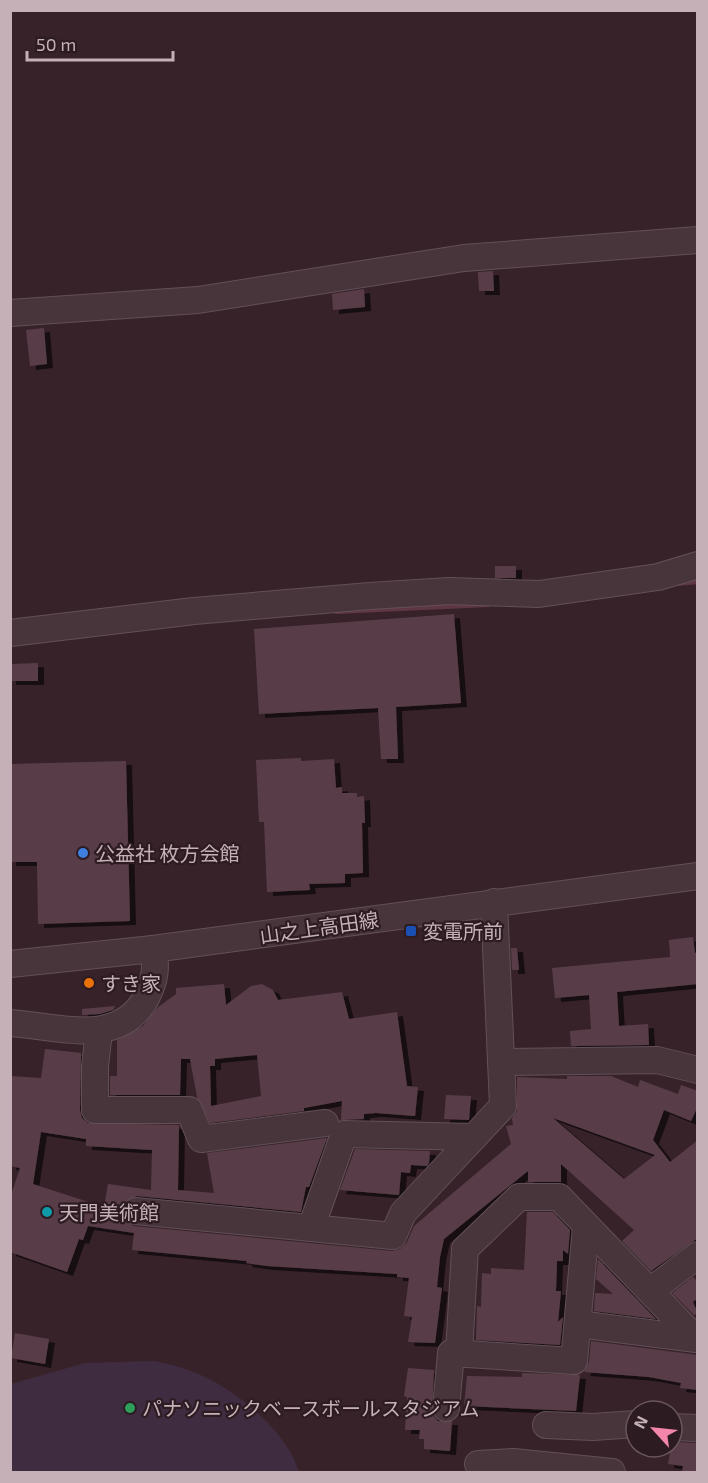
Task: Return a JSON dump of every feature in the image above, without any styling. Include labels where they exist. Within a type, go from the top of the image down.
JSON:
[{"type":"street","points":[[10,313],[198,300],[464,258],[698,240]]},
{"type":"street","points":[[10,633],[194,611],[370,596],[449,591],[539,594],[658,577],[698,566]]},
{"type":"street","name":"山之上高田線","points":[[10,964],[153,949],[698,876]]},
{"type":"street","points":[[136,1211],[393,1236],[404,1213],[503,1106],[494,902]]},
{"type":"street","points":[[10,1023],[99,1031],[121,1025],[142,1005],[154,983],[156,961],[153,949]]},
{"type":"street","points":[[99,1031],[95,1066],[95,1110],[189,1110],[201,1139],[325,1123]]},
{"type":"street","points":[[501,1062],[657,1060],[698,1070]]},
{"type":"street","points":[[311,1228],[344,1134],[474,1137]]},
{"type":"street","points":[[459,1353],[465,1249],[519,1197],[559,1197],[696,1339],[578,1323]]},
{"type":"street","points":[[446,1408],[451,1353],[574,1362],[586,1226]]},
{"type":"street","points":[[650,1291],[698,1255]]},
{"type":"street","points":[[546,1425],[593,1427],[624,1425]]},
{"type":"street","points":[[478,1464],[513,1462],[612,1473]]},
{"type":"shaded area","name":"パナソニックベースボールスタジアム","points":[[155,1361],[207,1378],[240,1398],[256,1411],[283,1441],[293,1456],[299,1472],[11,1472],[11,1384],[85,1363]]},
{"type":"building","points":[[493,271],[494,291],[479,291],[478,272]]},
{"type":"building","points":[[364,289],[365,307],[333,310],[332,294]]},
{"type":"building","points":[[44,328],[47,364],[30,366],[26,330]]},
{"type":"building","points":[[495,566],[516,566],[516,578],[495,578]]},
{"type":"building","points":[[454,614],[461,703],[396,707],[398,759],[381,759],[378,708],[259,714],[254,629]]},
{"type":"building","points":[[38,663],[38,681],[10,681],[10,664]]},
{"type":"building","points":[[301,758],[301,761],[334,759],[336,788],[342,787],[342,793],[357,793],[357,797],[364,796],[363,873],[345,874],[345,883],[309,884],[310,890],[267,892],[264,822],[259,822],[256,760]]},
{"type":"building","name":"公益社 枚方会館","points":[[126,761],[130,921],[38,924],[37,862],[10,862],[10,764]]},
{"type":"building","points":[[693,937],[695,953],[698,952],[698,984],[617,992],[619,1026],[648,1024],[649,1045],[571,1046],[570,1031],[591,1029],[589,995],[555,998],[552,968],[670,957],[669,940]]},
{"type":"building","points":[[511,948],[517,948],[519,970],[512,970]]},
{"type":"building","points":[[224,984],[226,1005],[251,986],[262,984],[273,990],[278,1000],[342,992],[349,1019],[397,1012],[407,1086],[418,1087],[415,1116],[376,1113],[364,1114],[364,1119],[341,1120],[342,1101],[304,1108],[304,1111],[210,1123],[197,1097],[190,1059],[181,1059],[180,1095],[110,1095],[110,1076],[117,1076],[117,1040],[143,1026],[157,1008],[176,994],[176,988]],"holes":[[[257,1055],[261,1096],[211,1106],[210,1066],[215,1066],[215,1059]]]},
{"type":"building","points":[[115,1006],[113,1010],[100,1014],[82,1015],[82,1009]]},
{"type":"building","points":[[45,1049],[81,1053],[80,1110],[82,1118],[88,1123],[179,1125],[178,1190],[214,1193],[207,1153],[327,1138],[309,1187],[306,1187],[301,1212],[137,1196],[124,1202],[121,1209],[123,1218],[134,1226],[392,1251],[400,1249],[407,1242],[414,1226],[511,1144],[506,1126],[513,1125],[512,1118],[517,1111],[517,1077],[567,1079],[567,1076],[611,1076],[638,1087],[640,1080],[678,1094],[681,1085],[698,1091],[698,1106],[691,1121],[664,1110],[653,1140],[670,1162],[698,1140],[698,1238],[651,1271],[622,1241],[634,1230],[561,1164],[561,1182],[528,1182],[528,1171],[444,1239],[437,1287],[442,1288],[435,1343],[408,1342],[412,1317],[404,1316],[409,1278],[397,1277],[397,1274],[267,1266],[246,1263],[247,1261],[132,1250],[134,1233],[88,1226],[83,1240],[79,1239],[67,1272],[10,1252],[10,1198],[20,1168],[10,1166],[10,1076],[41,1078]],"holes":[[[553,1118],[655,1155],[624,1179]],[[41,1132],[86,1139],[86,1146],[152,1150],[151,1190],[108,1184],[104,1207],[33,1184]]]},
{"type":"building","points":[[446,1095],[471,1096],[469,1120],[444,1119]]},
{"type":"building","points":[[355,1149],[430,1151],[429,1163],[427,1166],[411,1165],[410,1173],[401,1172],[399,1195],[340,1190]]},
{"type":"building","points":[[527,1212],[553,1212],[570,1230],[568,1254],[563,1250],[563,1261],[557,1261],[556,1291],[561,1291],[558,1322],[563,1317],[560,1345],[476,1340],[477,1306],[481,1307],[482,1273],[491,1274],[491,1268],[524,1270]]},
{"type":"building","points":[[598,1259],[656,1319],[594,1311],[595,1293],[613,1294],[596,1279]]},
{"type":"building","points":[[693,1277],[698,1282],[698,1298],[693,1302],[698,1314],[694,1315],[672,1293]]},
{"type":"building","points":[[15,1333],[49,1339],[45,1364],[11,1358]]},
{"type":"building","points":[[591,1341],[698,1355],[698,1390],[680,1388],[681,1383],[649,1377],[584,1372],[589,1362]]},
{"type":"building","points":[[408,1368],[434,1370],[432,1414],[438,1421],[452,1421],[450,1451],[424,1449],[424,1439],[419,1439],[420,1430],[405,1430],[407,1397],[404,1396]]},
{"type":"building","points":[[522,1373],[580,1375],[576,1411],[464,1406],[467,1376],[522,1377]]},
{"type":"building","points":[[684,1442],[698,1443],[698,1473],[682,1473],[683,1466],[668,1464],[669,1459],[684,1459]]},
{"type":"waterway","points":[[677,583],[698,581]]},
{"type":"waterway","points":[[337,611],[488,604]]},
{"type":"place","name":"公益社 枚方会館","points":[[83,853]]},
{"type":"place","name":"変電所前","points":[[411,931]]},
{"type":"place","name":"すき家","points":[[89,983]]},
{"type":"place","name":"天門美術館","points":[[47,1212]]},
{"type":"place","name":"パナソニックベースボールスタジアム","points":[[130,1408]]}]
